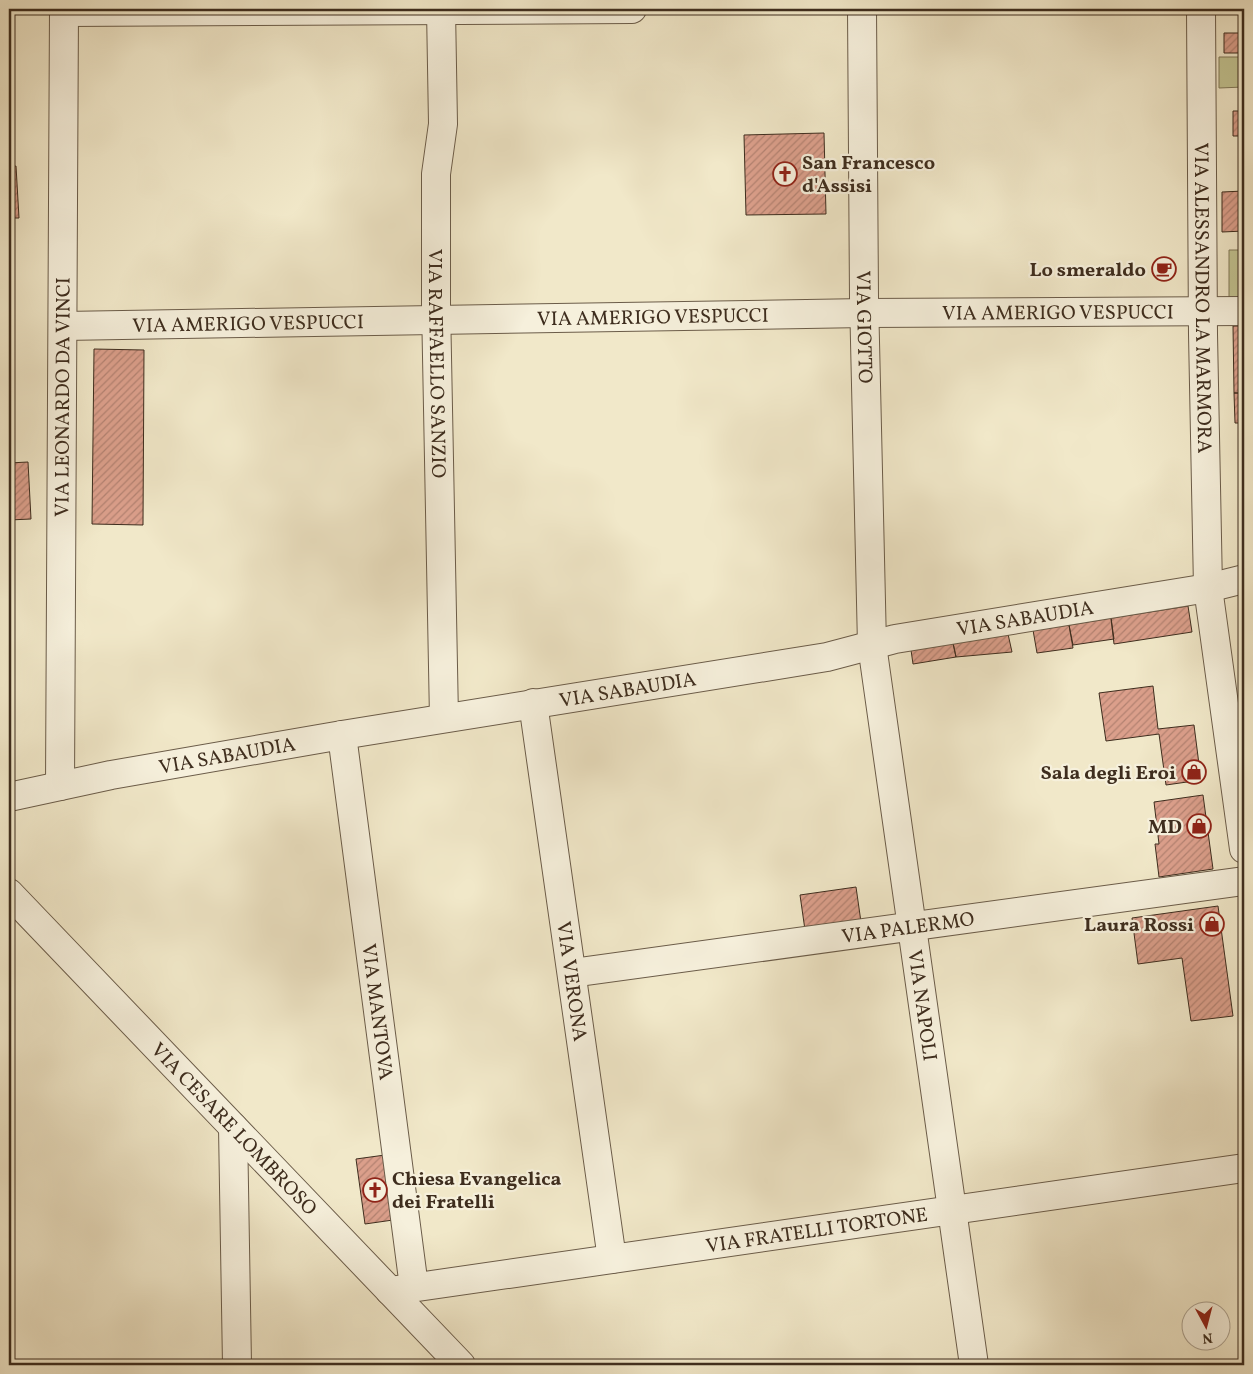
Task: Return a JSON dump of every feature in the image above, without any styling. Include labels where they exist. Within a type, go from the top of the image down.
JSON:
[{"type":"street","points":[[64,10],[632,9]]},
{"type":"street","name":"VIA GIOTTO","points":[[862,9],[865,313],[872,645]]},
{"type":"street","name":"VIA ALESSANDRO LA MARMORA","points":[[1200,9],[1202,311],[1208,588],[1244,849]]},
{"type":"street","name":"VIA LEONARDO DA VINCI","points":[[60,786],[64,10]]},
{"type":"street","name":"VIA RAFFAELLO SANZIO","points":[[441,10],[443,124],[436,174],[436,320],[444,718]]},
{"type":"street","name":"VIA AMERIGO VESPUCCI","points":[[62,326],[865,313],[1244,311]]},
{"type":"street","name":"VIA SABAUDIA","points":[[9,797],[342,735],[827,657],[895,639],[1208,588],[1244,579]]},
{"type":"street","name":"VIA NAPOLI","points":[[872,645],[910,926],[974,1365]]},
{"type":"street","name":"VIA VERONA","points":[[533,703],[612,1259]]},
{"type":"street","name":"VIA MANTOVA","points":[[342,735],[402,1289]]},
{"type":"street","name":"VIA PALERMO","points":[[572,973],[1244,881]]},
{"type":"street","name":"VIA CESARE LOMBROSO","points":[[9,893],[233,1127],[402,1289],[461,1365]]},
{"type":"street","points":[[233,1127],[237,1365]]},
{"type":"street","name":"VIA FRATELLI TORTONE","points":[[402,1289],[1244,1168]]},
{"type":"green space","points":[[1219,57],[1244,57],[1244,87],[1219,88]]},
{"type":"green space","points":[[1229,250],[1244,250],[1244,297],[1229,297]]},
{"type":"building","points":[[1224,33],[1244,33],[1244,53],[1224,53]]},
{"type":"building","points":[[1233,111],[1244,111],[1244,152],[1242,152],[1242,136],[1233,136]]},
{"type":"building","name":"San Francesco d'Assisi","points":[[824,133],[826,214],[746,215],[744,135]]},
{"type":"building","points":[[16,166],[19,218],[9,218],[9,167]]},
{"type":"building","points":[[1244,191],[1244,231],[1222,232],[1222,192]]},
{"type":"building","points":[[1233,326],[1244,326],[1244,393],[1234,393]]},
{"type":"building","points":[[94,349],[144,350],[143,525],[92,524]]},
{"type":"building","points":[[1234,393],[1244,393],[1244,456],[1239,456],[1239,423],[1235,423]]},
{"type":"building","points":[[28,462],[31,519],[9,520],[9,463]]},
{"type":"building","points":[[1188,606],[1192,632],[1114,644],[1111,618]]},
{"type":"building","points":[[1111,618],[1114,639],[1073,645],[1069,625]]},
{"type":"building","points":[[1069,625],[1073,648],[1037,653],[1033,630]]},
{"type":"building","points":[[1008,634],[1012,652],[956,657],[953,643]]},
{"type":"building","points":[[953,643],[956,657],[913,664],[911,650]]},
{"type":"building","points":[[1153,686],[1158,729],[1194,725],[1201,780],[1166,785],[1159,734],[1106,741],[1099,693]]},
{"type":"building","points":[[1203,795],[1213,869],[1159,877],[1155,844],[1159,844],[1154,802]]},
{"type":"building","points":[[856,887],[861,922],[805,930],[800,895]]},
{"type":"building","points":[[1218,906],[1233,1016],[1191,1021],[1182,958],[1138,964],[1132,918]]},
{"type":"building","name":"Chiesa Evangelica dei Fratelli","points":[[385,1155],[393,1220],[365,1224],[356,1159]]},
{"type":"place","name":"San Francesco d'Assisi","points":[[785,174]]},
{"type":"place","name":"Lo smeraldo","points":[[1164,269]]},
{"type":"place","name":"Sala degli Eroi","points":[[1194,772]]},
{"type":"place","name":"MD","points":[[1199,826]]},
{"type":"place","name":"Laura Rossi","points":[[1212,924]]},
{"type":"place","name":"Chiesa Evangelica dei Fratelli","points":[[375,1190]]}]
